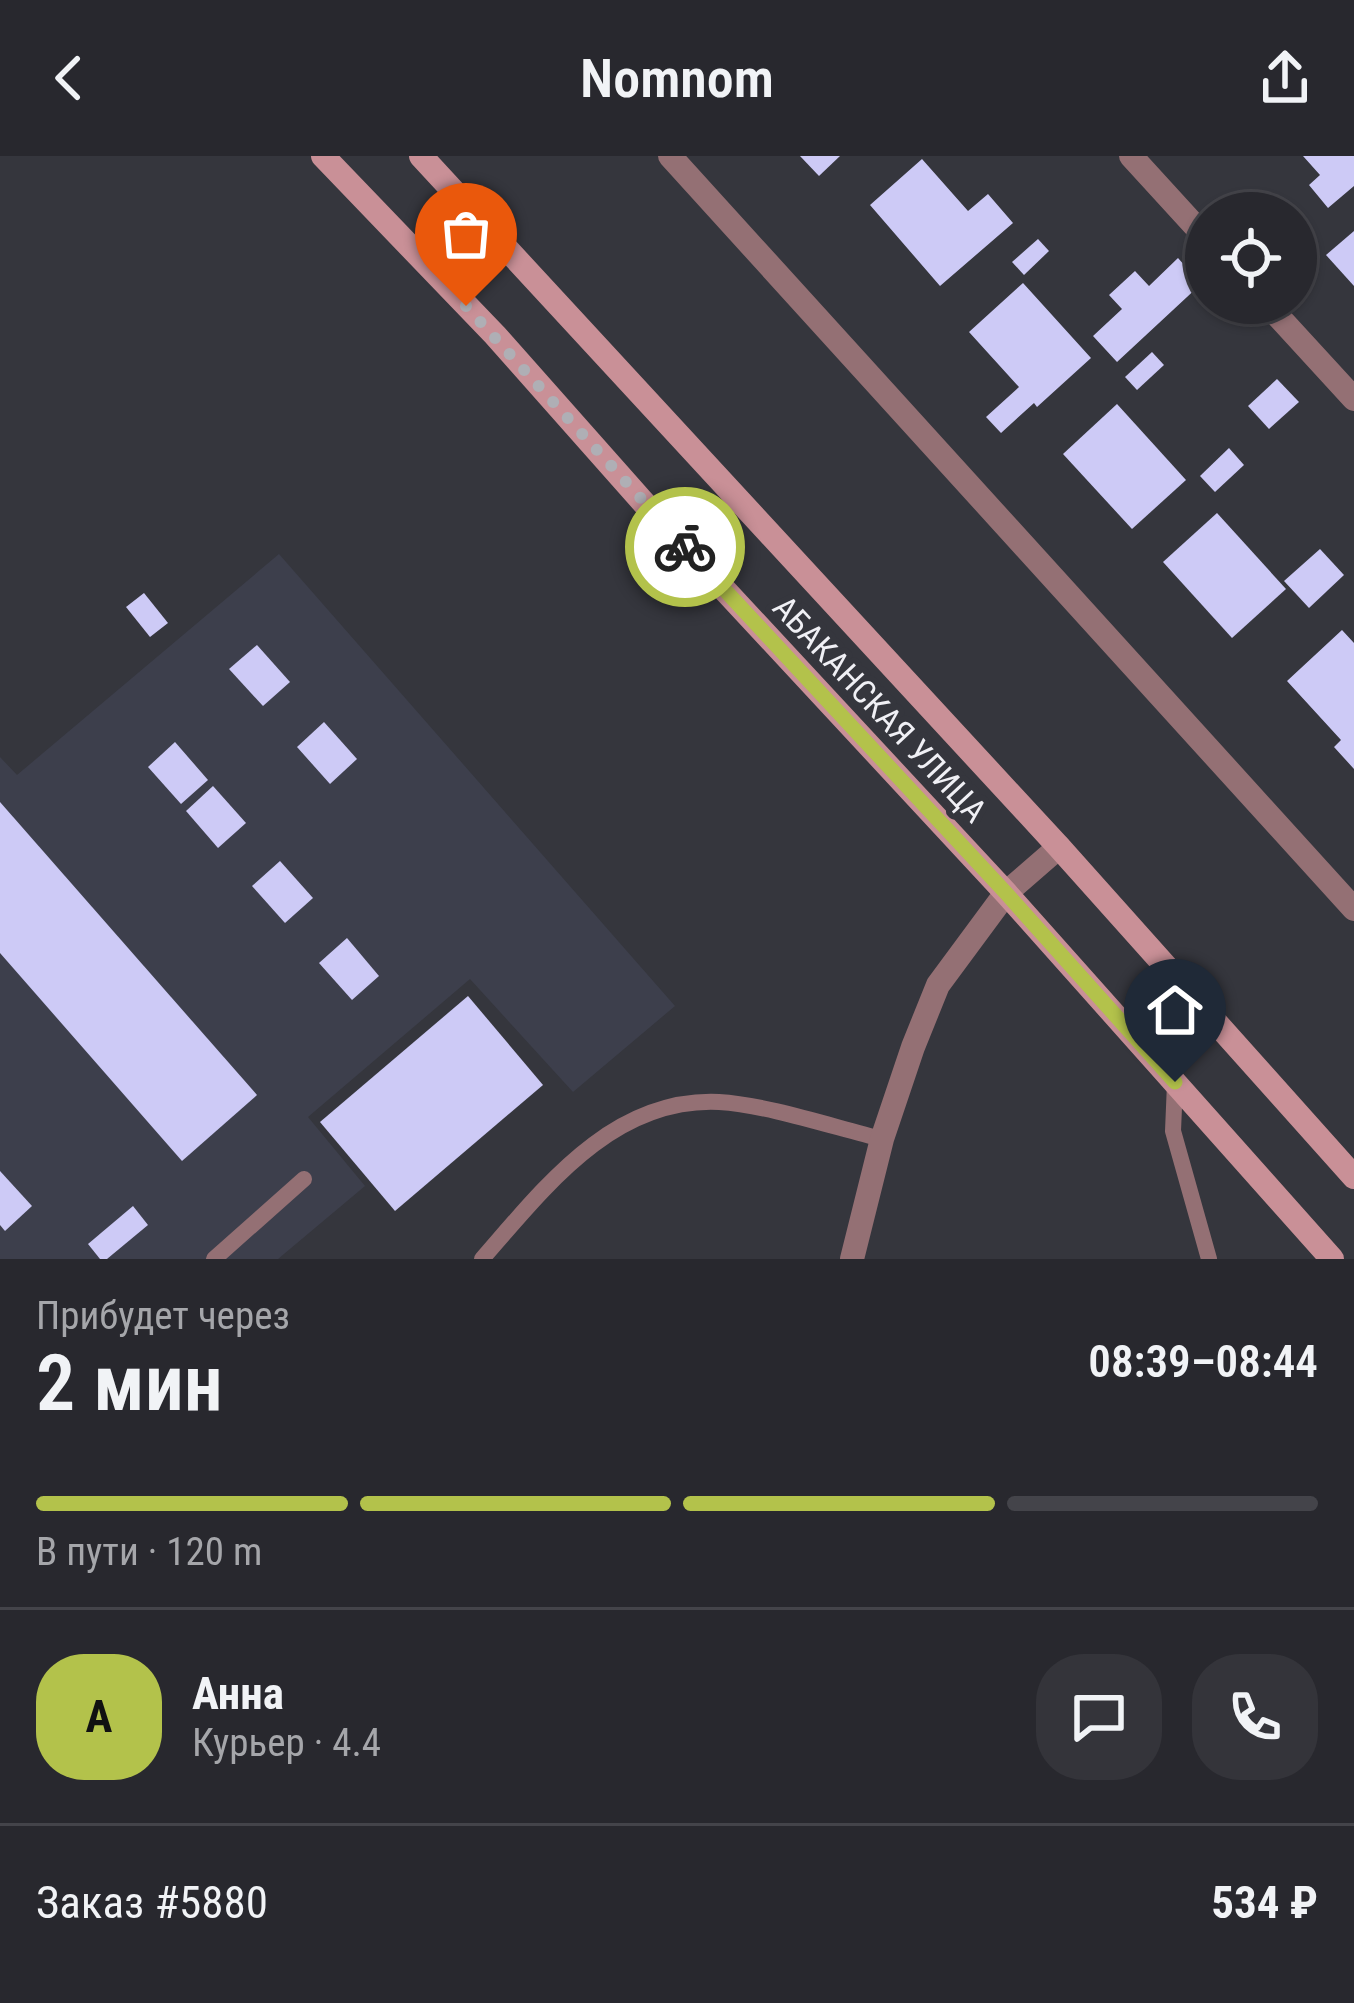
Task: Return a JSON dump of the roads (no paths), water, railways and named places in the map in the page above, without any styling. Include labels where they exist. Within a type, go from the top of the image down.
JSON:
[{"type":"main road","name":"АБАКАНСКАЯ УЛИЦА","points":[[323,156],[495,335],[1006,893],[1332,1259]]},
{"type":"main road","name":"АБАКАНСКАЯ УЛИЦА","points":[[421,156],[1058,847],[1354,1177]]},
{"type":"street","points":[[670,156],[1354,909]]},
{"type":"street","points":[[1131,156],[1185,215]]},
{"type":"street","points":[[1285,324],[1354,399]]},
{"type":"street","points":[[852,1259],[882,1139],[938,986],[1006,893],[1058,847]]},
{"type":"lane","points":[[1175,1082],[1173,1131],[1211,1256]]},
{"type":"lane","points":[[482,1259],[572,1161],[645,1113],[677,1103],[722,1102],[882,1139]]},
{"type":"lane","points":[[214,1259],[304,1179]]}]
